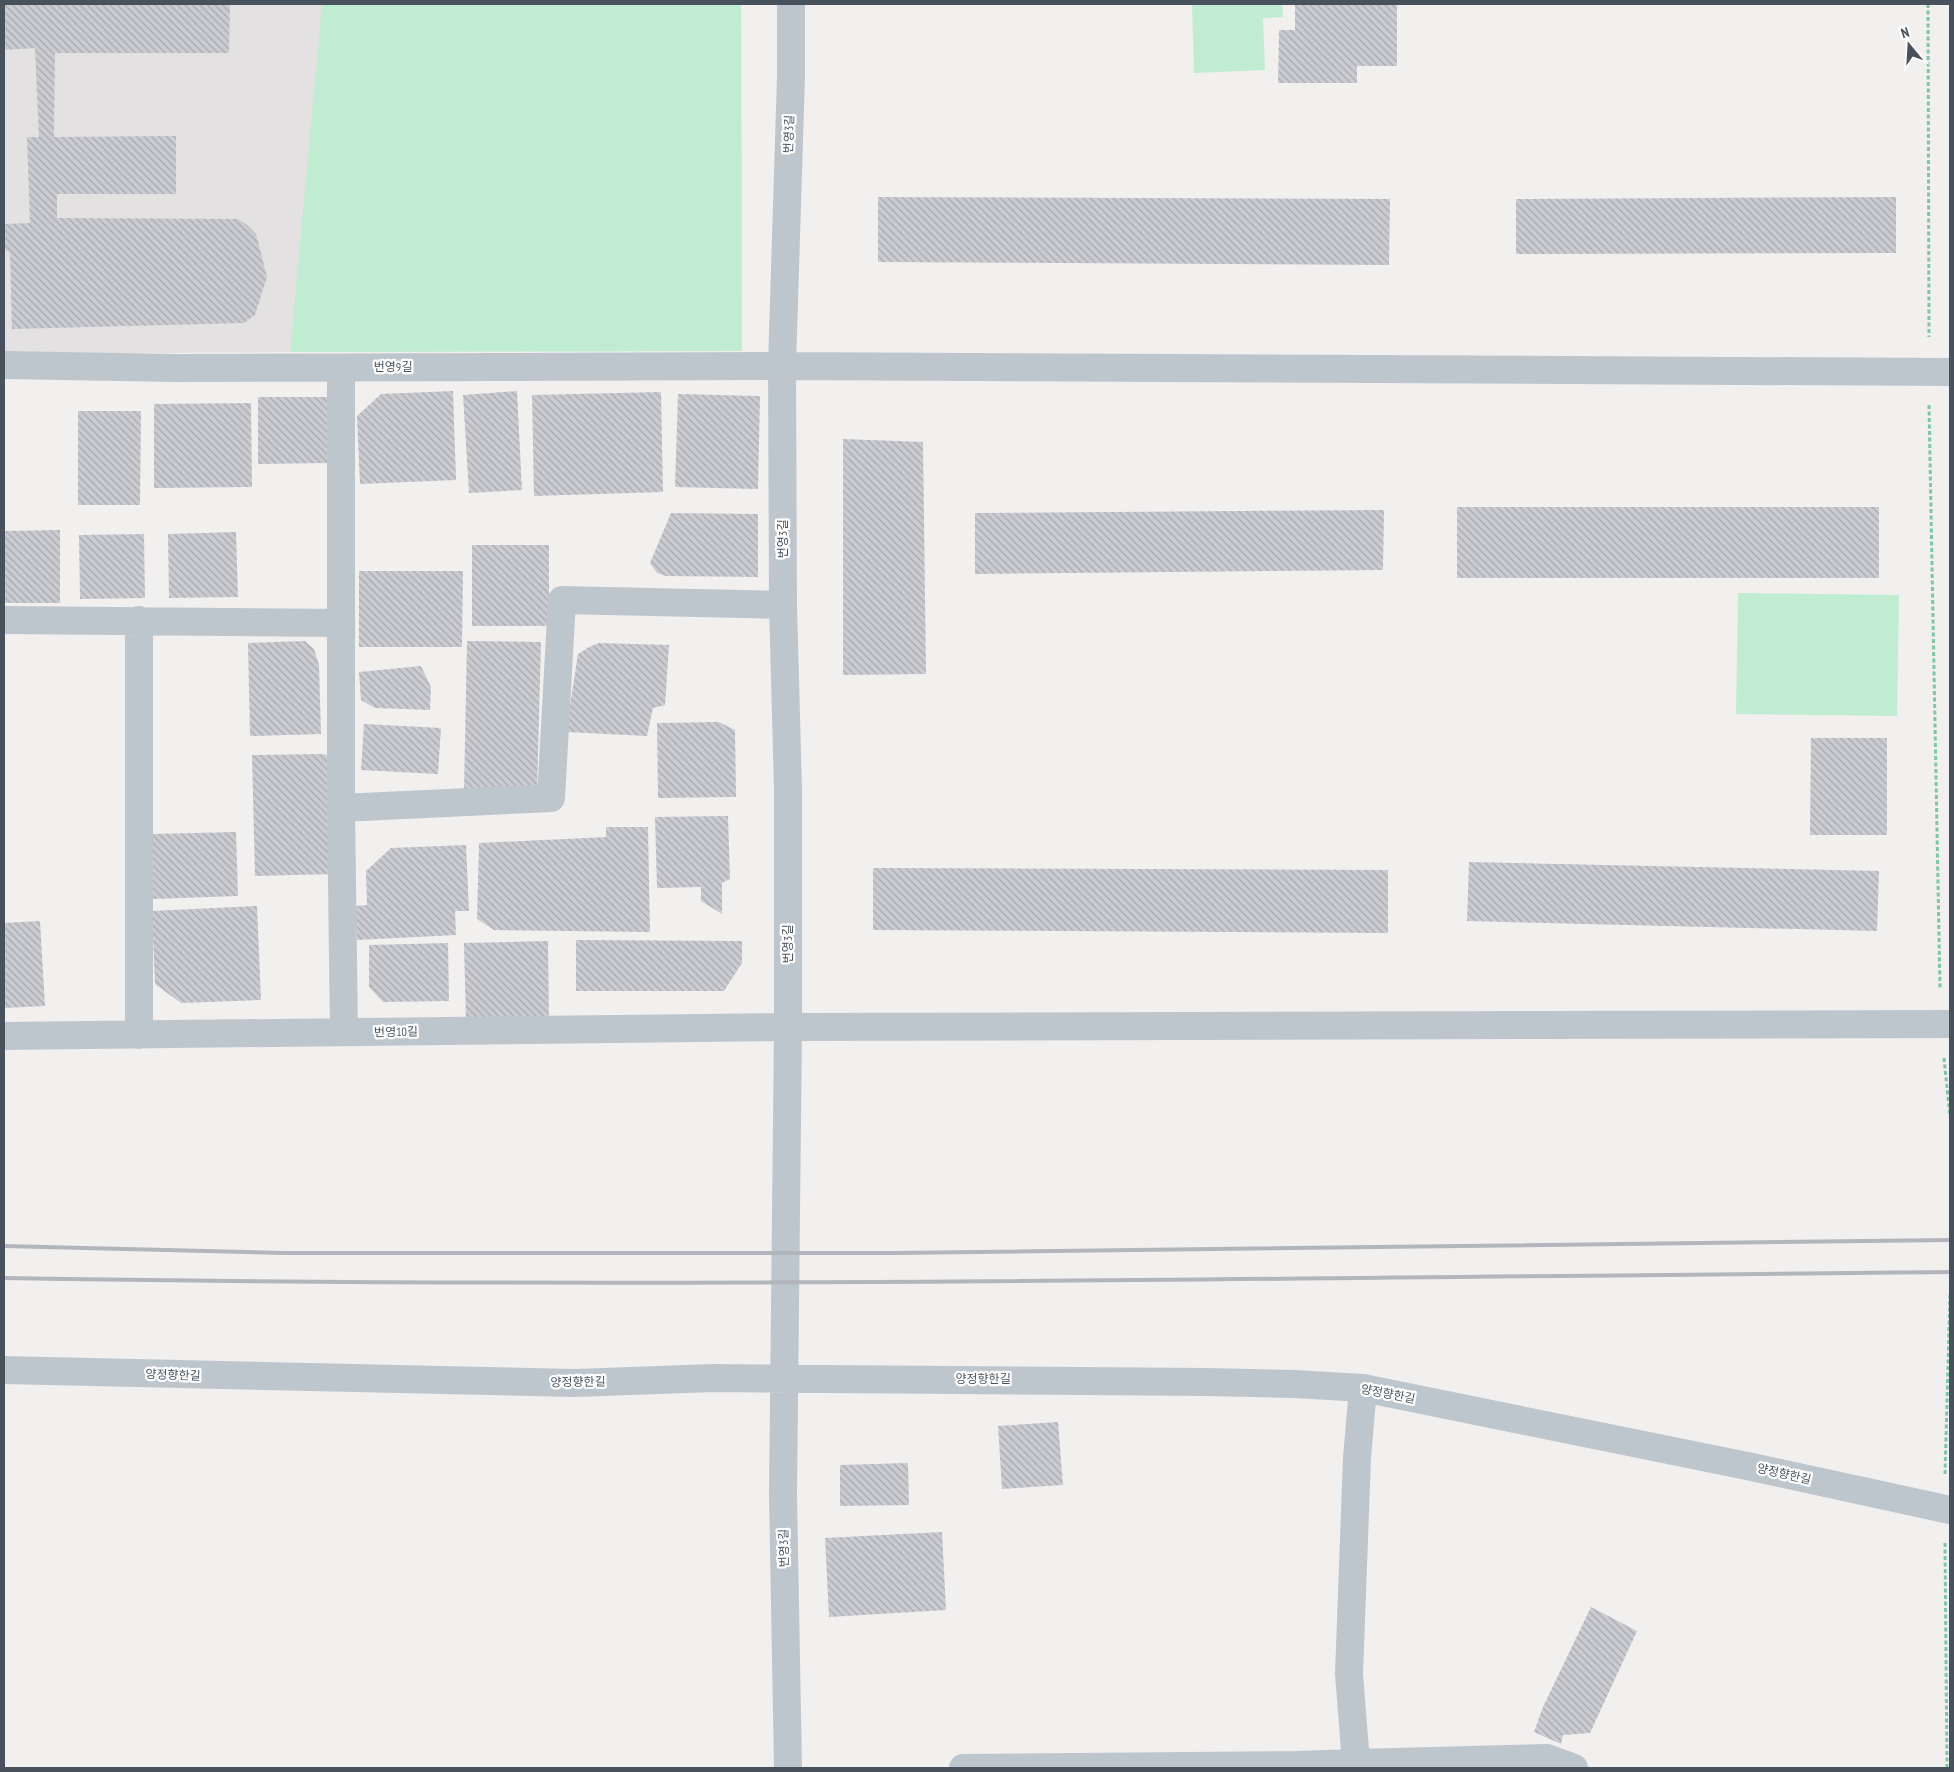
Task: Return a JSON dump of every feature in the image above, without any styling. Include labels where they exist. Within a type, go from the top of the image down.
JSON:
[{"type":"street","name":"번영3길","points":[[788,1768],[784,1378],[788,1074],[788,790],[783,605],[782,366],[791,76],[791,4]]},
{"type":"street","name":"번영9길","points":[[4,365],[341,368],[782,366],[1940,372]]},
{"type":"street","points":[[341,368],[341,808],[344,1032]]},
{"type":"street","points":[[341,808],[551,798],[562,600],[783,605]]},
{"type":"street","points":[[4,620],[341,623]]},
{"type":"street","points":[[139,620],[139,1035]]},
{"type":"street","name":"번영10길","points":[[4,1036],[788,1027],[1946,1024]]},
{"type":"street","name":"양정향한길","points":[[4,1370],[575,1383],[714,1378],[784,1378],[1207,1382],[1363,1388],[1752,1467],[1947,1510]]},
{"type":"street","points":[[1356,1765],[1349,1674],[1357,1458],[1363,1388]]},
{"type":"street","points":[[962,1768],[1356,1765],[1547,1758],[1574,1768]]},
{"type":"path","points":[[1928,4],[1940,372],[1946,1024],[1950,1117]]},
{"type":"path","points":[[1947,1768],[1947,1510],[1950,1293]]},
{"type":"shaded area","points":[[4,4],[741,4],[742,351],[4,354]]},
{"type":"green space","points":[[322,4],[741,4],[742,351],[290,352]]},
{"type":"green space","points":[[1192,4],[1282,4],[1283,17],[1263,18],[1265,70],[1194,73]]},
{"type":"green space","points":[[1738,593],[1899,595],[1897,716],[1736,714]]},
{"type":"building","points":[[4,4],[230,4],[229,53],[55,53],[54,137],[176,136],[176,194],[57,194],[57,218],[238,219],[256,234],[267,277],[255,315],[244,323],[12,329],[10,253],[4,249],[4,224],[30,223],[27,137],[39,137],[35,48],[4,50]]},
{"type":"building","points":[[1295,4],[1397,4],[1397,66],[1357,66],[1357,83],[1278,83],[1279,30],[1295,30]]},
{"type":"building","points":[[878,197],[1390,199],[1389,265],[878,262]]},
{"type":"building","points":[[1896,197],[1896,253],[1516,254],[1516,199]]},
{"type":"building","points":[[453,391],[456,480],[360,484],[357,416],[381,394]]},
{"type":"building","points":[[517,391],[522,490],[469,493],[463,395]]},
{"type":"building","points":[[661,392],[663,492],[534,496],[532,395]]},
{"type":"building","points":[[678,394],[760,396],[758,489],[675,487]]},
{"type":"building","points":[[258,397],[329,397],[329,463],[258,464]]},
{"type":"building","points":[[251,403],[252,487],[154,488],[154,404]]},
{"type":"building","points":[[78,411],[141,411],[140,505],[78,505]]},
{"type":"building","points":[[843,439],[923,442],[926,674],[843,675]]},
{"type":"building","points":[[1457,507],[1879,507],[1879,578],[1457,578]]},
{"type":"building","points":[[1384,510],[1383,570],[975,574],[975,513]]},
{"type":"building","points":[[671,513],[758,514],[758,577],[666,576],[657,573],[650,563]]},
{"type":"building","points":[[60,530],[60,603],[4,603],[4,531]]},
{"type":"building","points":[[236,532],[238,597],[169,598],[168,534]]},
{"type":"building","points":[[144,534],[145,598],[80,599],[79,535]]},
{"type":"building","points":[[472,545],[549,545],[549,626],[472,626]]},
{"type":"building","points":[[359,571],[463,571],[462,647],[359,647]]},
{"type":"building","points":[[305,641],[314,649],[319,665],[321,734],[250,736],[248,643]]},
{"type":"building","points":[[467,641],[541,642],[537,793],[464,792]]},
{"type":"building","points":[[599,643],[669,645],[665,705],[653,708],[647,736],[566,732],[578,654]]},
{"type":"building","points":[[421,666],[431,687],[430,710],[375,708],[361,700],[359,672]]},
{"type":"building","points":[[719,722],[735,730],[736,797],[658,798],[657,723]]},
{"type":"building","points":[[364,724],[441,728],[438,774],[361,770]]},
{"type":"building","points":[[1811,738],[1887,738],[1887,835],[1810,835]]},
{"type":"building","points":[[324,754],[332,759],[334,874],[255,876],[252,755]]},
{"type":"building","points":[[728,816],[730,879],[722,883],[722,914],[701,901],[701,887],[657,888],[655,817]]},
{"type":"building","points":[[606,827],[648,827],[650,932],[494,930],[477,919],[479,843],[606,837]]},
{"type":"building","points":[[236,832],[238,896],[153,899],[151,834]]},
{"type":"building","points":[[466,845],[469,911],[455,911],[456,935],[357,940],[355,906],[367,905],[366,871],[391,848]]},
{"type":"building","points":[[1469,862],[1879,871],[1877,931],[1467,921]]},
{"type":"building","points":[[873,868],[1388,870],[1388,933],[873,930]]},
{"type":"building","points":[[257,906],[261,1000],[181,1003],[155,984],[152,911]]},
{"type":"building","points":[[40,921],[45,1006],[4,1008],[4,923]]},
{"type":"building","points":[[576,940],[742,941],[742,963],[724,991],[576,991]]},
{"type":"building","points":[[548,941],[549,1022],[466,1023],[464,943]]},
{"type":"building","points":[[448,943],[449,1001],[383,1002],[369,987],[369,945]]},
{"type":"building","points":[[1058,1422],[1063,1485],[1002,1489],[998,1426]]},
{"type":"building","points":[[908,1463],[909,1505],[840,1506],[840,1465]]},
{"type":"building","points":[[942,1532],[946,1610],[829,1617],[825,1538]]},
{"type":"building","points":[[1591,1607],[1637,1631],[1590,1733],[1563,1735],[1561,1744],[1534,1732],[1543,1707]]},
{"type":"railway","points":[[4,1246],[284,1253],[894,1253],[1950,1240]]},
{"type":"railway","points":[[4,1278],[490,1283],[733,1283],[1950,1272]]}]
